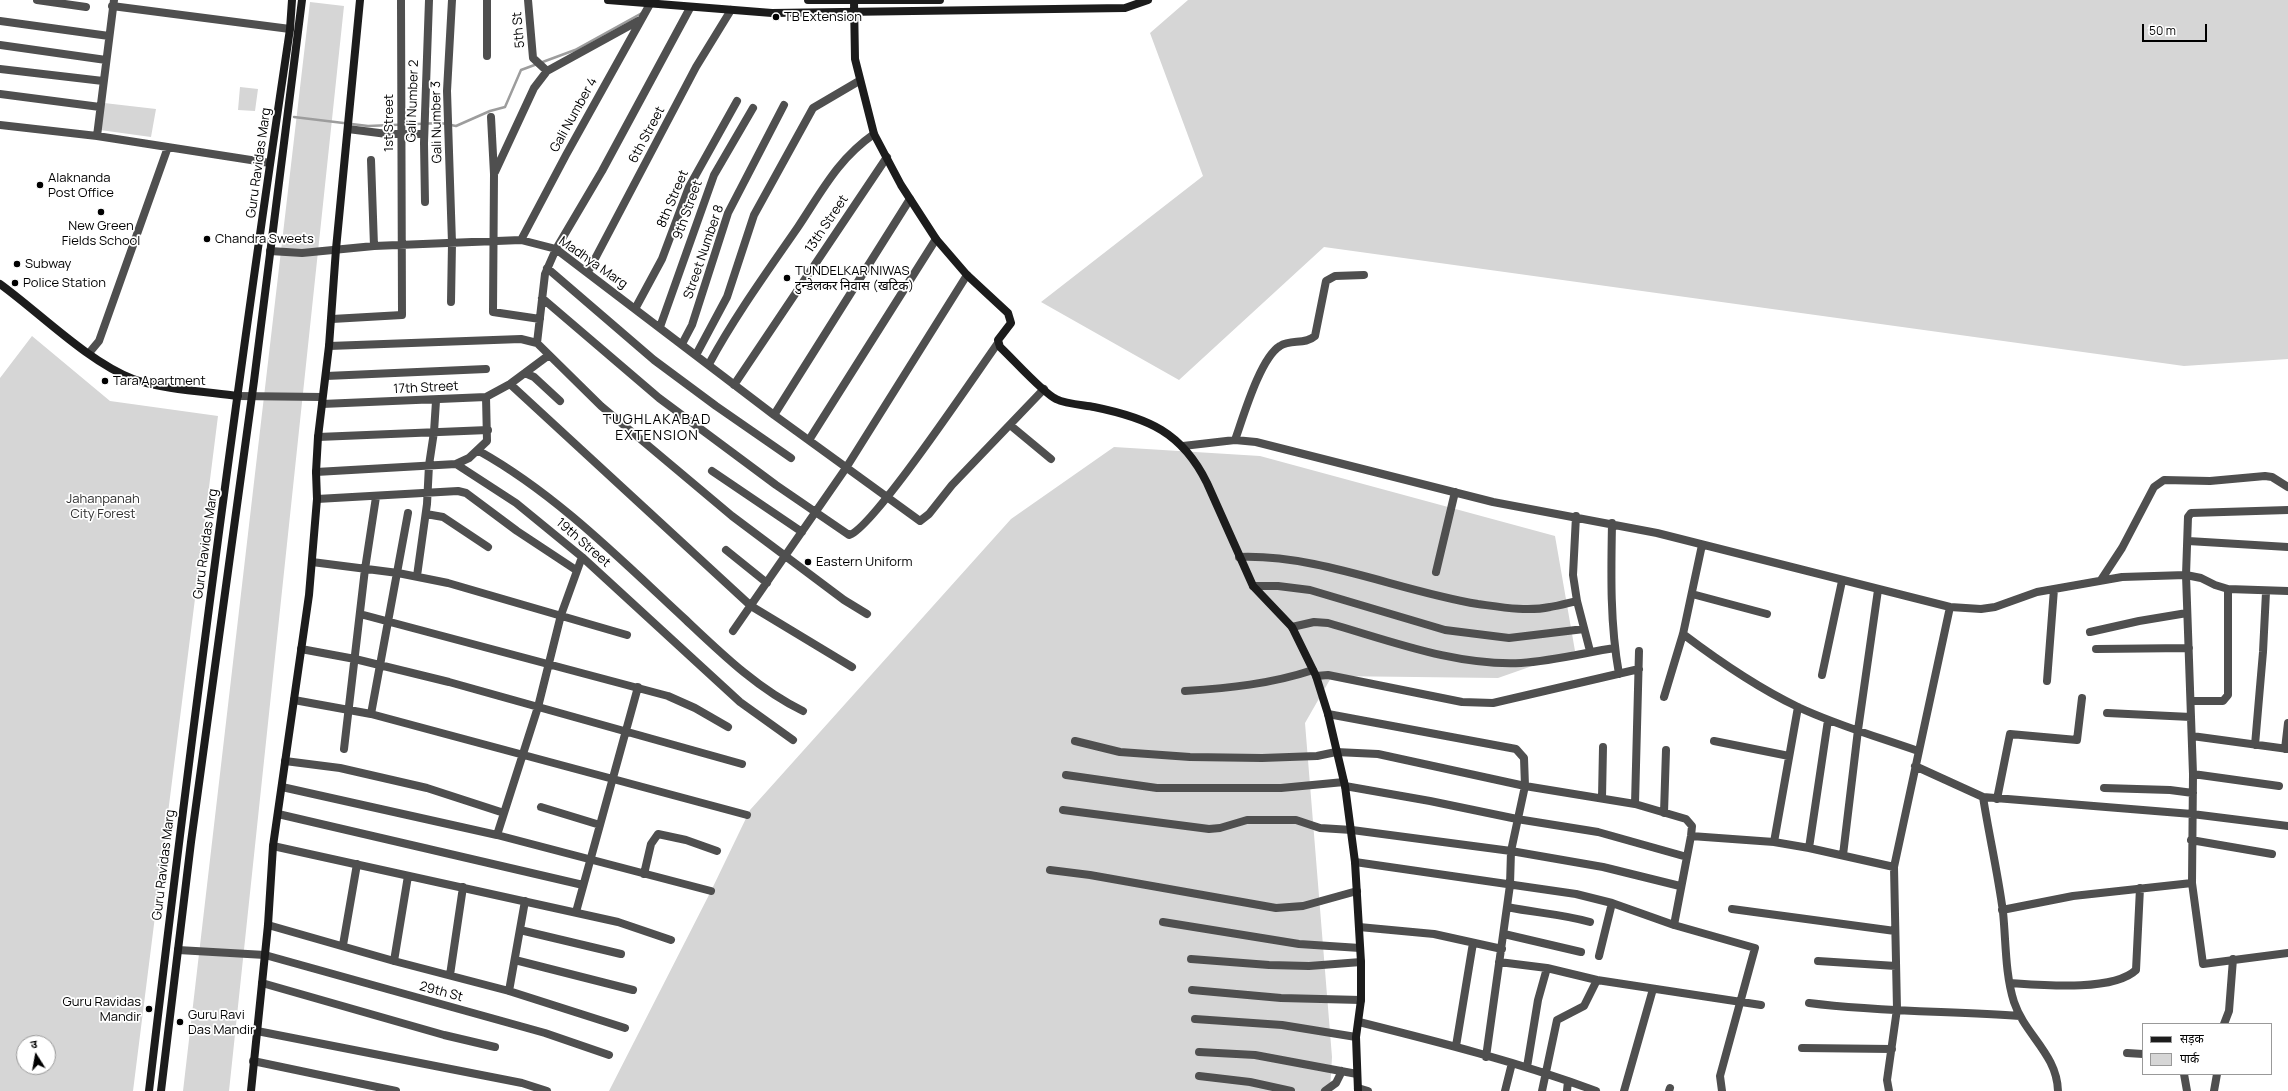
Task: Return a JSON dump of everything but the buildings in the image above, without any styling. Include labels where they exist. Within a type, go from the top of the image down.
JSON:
[{"type":"main road","name":"Guru Ravidas Marg","points":[[149,1091],[178,845],[270,162],[290,29],[292,0]]},
{"type":"main road","name":"Guru Ravidas Marg","points":[[161,1091],[178,950],[300,29],[302,0]]},
{"type":"main road","points":[[251,1091],[268,925],[273,846],[312,562],[317,499],[316,472],[318,437],[332,319],[336,249],[360,0]]},
{"type":"main road","points":[[608,0],[690,8],[854,13],[1125,8],[1148,0]]},
{"type":"main road","points":[[808,0],[940,0]]},
{"type":"main road","points":[[854,1],[855,59],[874,134],[910,199],[936,239],[967,275],[1008,313],[1011,323],[998,343],[1055,399],[1129,414],[1165,431],[1183,446],[1198,466],[1253,586],[1292,627],[1315,673],[1328,714],[1345,784],[1352,830],[1361,962],[1361,1000],[1356,1037],[1358,1089]]},
{"type":"main road","points":[[0,284],[89,353],[120,373],[146,383],[238,396]]},
{"type":"street","points":[[37,0],[86,7]]},
{"type":"street","name":"1st Street","points":[[332,319],[402,315],[401,0]]},
{"type":"street","name":"Gali Number 2","points":[[425,202],[424,134],[429,0]]},
{"type":"street","name":"Gali Number 3","points":[[451,302],[452,243],[447,91],[452,0]]},
{"type":"street","points":[[487,0],[487,56]]},
{"type":"street","name":"5th St","points":[[528,0],[533,58],[547,71]]},
{"type":"street","points":[[97,136],[113,3],[290,29]]},
{"type":"street","name":"Gali Number 4","points":[[521,240],[639,20],[650,4]]},
{"type":"street","points":[[537,343],[544,274],[556,249],[602,171],[690,8]]},
{"type":"street","name":"6th Street","points":[[588,272],[696,67],[731,10]]},
{"type":"street","points":[[494,174],[534,88],[547,71],[639,20]]},
{"type":"street","points":[[0,21],[109,36]]},
{"type":"street","points":[[0,45],[106,60]]},
{"type":"street","points":[[0,69],[103,81]]},
{"type":"street","points":[[696,355],[727,297],[754,215],[813,108],[860,82]]},
{"type":"street","points":[[0,94],[100,107]]},
{"type":"street","name":"8th Street","points":[[635,308],[662,259],[689,187],[737,101]]},
{"type":"street","name":"Street Number 8","points":[[682,344],[692,325],[728,213],[784,105]]},
{"type":"street","name":"9th Street","points":[[660,327],[714,176],[753,108]]},
{"type":"street","points":[[491,117],[495,241],[493,312],[540,319]]},
{"type":"street","points":[[0,125],[97,136],[270,162]]},
{"type":"street","points":[[348,129],[401,135],[424,134]]},
{"type":"street","points":[[709,364],[732,323],[827,180],[858,145],[874,134]]},
{"type":"street","points":[[89,353],[100,341],[168,147]]},
{"type":"street","name":"13th Street","points":[[734,384],[887,157]]},
{"type":"street","points":[[370,160],[374,246]]},
{"type":"street","points":[[774,415],[910,199]]},
{"type":"street","points":[[809,440],[936,239]]},
{"type":"street","name":"Madhya Marg","points":[[270,250],[302,253],[374,246],[521,240],[556,249],[774,415],[920,521],[923,520],[938,505],[952,485],[1010,425]]},
{"type":"street","points":[[547,268],[654,360],[716,406],[791,458]]},
{"type":"street","points":[[733,631],[846,468],[967,275]]},
{"type":"street","points":[[1235,440],[1254,388],[1275,350],[1287,342],[1304,341],[1315,336],[1326,281],[1335,276],[1364,276]]},
{"type":"street","points":[[542,298],[660,398],[776,485],[849,535],[861,529],[888,497],[998,343]]},
{"type":"street","points":[[329,346],[521,339],[537,343],[600,406],[732,516],[844,600],[867,614]]},
{"type":"street","name":"17th Street","points":[[238,396],[322,401],[436,400],[486,397],[510,384],[549,355]]},
{"type":"street","points":[[326,376],[486,369]]},
{"type":"street","points":[[525,373],[534,377],[560,401]]},
{"type":"street","points":[[510,384],[751,606],[852,667]]},
{"type":"street","points":[[1044,389],[1010,425],[1051,459]]},
{"type":"street","points":[[316,472],[429,464],[456,464],[479,451],[487,441],[488,430],[486,397]]},
{"type":"street","points":[[417,576],[426,514],[429,464],[434,432],[436,400]]},
{"type":"street","points":[[318,437],[488,430]]},
{"type":"street","points":[[1183,446],[1235,440],[1256,442],[1493,502],[1612,523],[1950,607],[1981,609],[1995,607],[2054,589],[2122,577],[2186,575],[2201,578],[2215,585],[2228,589],[2266,592],[2288,591]]},
{"type":"street","points":[[479,451],[512,469],[584,528],[745,673],[788,704],[803,711]]},
{"type":"street","name":"19th Street","points":[[456,464],[516,503],[582,557],[740,702],[793,740]]},
{"type":"street","points":[[712,470],[802,532]]},
{"type":"street","points":[[2101,580],[2122,548],[2154,487],[2164,480],[2210,481],[2265,476],[2272,477],[2288,487]]},
{"type":"street","points":[[317,499],[376,497],[458,491],[466,494],[517,531],[576,570]]},
{"type":"street","points":[[1436,572],[1455,492]]},
{"type":"street","points":[[344,749],[365,569],[376,497]]},
{"type":"street","points":[[2288,510],[2191,513],[2188,517],[2186,575],[2192,717],[2192,883],[2203,964],[2288,953]]},
{"type":"street","points":[[371,714],[390,623],[408,513]]},
{"type":"street","points":[[426,514],[443,517],[488,547]]},
{"type":"street","points":[[1576,516],[1573,575],[1577,600],[1590,652]]},
{"type":"street","points":[[1612,523],[1610,598],[1615,639],[1614,648],[1619,674]]},
{"type":"street","points":[[2188,541],[2288,547]]},
{"type":"street","points":[[1664,697],[1683,634],[1702,545]]},
{"type":"street","points":[[726,550],[767,583]]},
{"type":"street","points":[[497,835],[538,707],[561,615],[576,570],[582,557]]},
{"type":"street","points":[[1239,557],[1266,557],[1302,561],[1416,591],[1493,606],[1549,608],[1577,600]]},
{"type":"street","points":[[312,562],[417,576],[561,615],[627,635]]},
{"type":"street","points":[[1822,675],[1842,581]]},
{"type":"street","points":[[1253,586],[1278,586],[1310,590],[1445,630],[1509,638],[1584,629]]},
{"type":"street","points":[[2047,681],[2054,589]]},
{"type":"street","points":[[2191,701],[2223,701],[2228,695],[2228,589]]},
{"type":"street","points":[[1843,856],[1858,730],[1878,590]]},
{"type":"street","points":[[2255,745],[2263,652],[2266,592]]},
{"type":"street","points":[[1692,594],[1767,614]]},
{"type":"street","points":[[1889,1091],[1887,1080],[1896,1009],[1894,867],[1950,607]]},
{"type":"street","points":[[2090,632],[2139,620],[2187,613]]},
{"type":"street","points":[[360,614],[668,696],[695,708],[728,727]]},
{"type":"street","points":[[1292,627],[1314,622],[1328,623],[1420,650],[1484,662],[1522,663],[1614,648]]},
{"type":"street","points":[[1683,634],[1730,670],[1798,707],[1828,720],[1918,750]]},
{"type":"street","points":[[2096,649],[2189,648]]},
{"type":"street","points":[[301,649],[382,665],[742,764]]},
{"type":"street","points":[[1635,804],[1639,651]]},
{"type":"street","points":[[1185,691],[1252,686],[1315,673],[1462,702],[1479,703],[1515,698],[1639,669]]},
{"type":"street","points":[[576,912],[611,779],[638,687]]},
{"type":"street","points":[[1997,799],[2010,734],[2076,740],[2082,698]]},
{"type":"street","points":[[294,700],[371,714],[747,815]]},
{"type":"street","points":[[1774,842],[1798,707]]},
{"type":"street","points":[[2107,713],[2192,717]]},
{"type":"street","points":[[1328,714],[1516,749],[1524,758],[1525,786],[1511,851],[1510,885],[1486,1057]]},
{"type":"street","points":[[1809,848],[1828,720]]},
{"type":"street","points":[[2192,736],[2287,749],[2288,723]]},
{"type":"street","points":[[1714,741],[1789,756]]},
{"type":"street","points":[[1075,742],[1120,752],[1190,757],[1262,758],[1317,756],[1336,752],[1378,754],[1525,786],[1635,804],[1689,821],[1692,826],[1674,925]]},
{"type":"street","points":[[1602,798],[1603,747]]},
{"type":"street","points":[[1664,813],[1666,750]]},
{"type":"street","points":[[285,761],[340,768],[427,788],[504,813]]},
{"type":"street","points":[[1915,766],[1983,798],[2192,814],[2288,826]]},
{"type":"street","points":[[2193,774],[2279,786]]},
{"type":"street","points":[[1066,775],[1157,788],[1280,788],[1345,784],[1518,819],[1598,832],[1687,857]]},
{"type":"street","points":[[282,787],[497,835],[711,891]]},
{"type":"street","points":[[2104,788],[2162,789],[2193,793]]},
{"type":"street","points":[[1983,798],[2002,910],[2010,983],[2020,1016],[2054,1066],[2058,1079],[2058,1091]]},
{"type":"street","points":[[541,807],[600,825]]},
{"type":"street","points":[[1063,810],[1209,829],[1220,828],[1247,820],[1296,820],[1328,829],[1352,830],[1511,851],[1603,867],[1680,886]]},
{"type":"street","points":[[278,814],[583,885]]},
{"type":"street","points":[[644,874],[651,844],[658,834],[686,840],[717,851]]},
{"type":"street","points":[[1691,836],[1774,842],[1809,848],[1894,867]]},
{"type":"street","points":[[2191,840],[2272,854]]},
{"type":"street","points":[[273,846],[576,912],[618,922],[671,940]]},
{"type":"street","points":[[1355,862],[1576,894],[1612,903],[1674,925],[1755,948],[1739,1000],[1720,1076],[1722,1091]]},
{"type":"street","points":[[343,945],[357,864]]},
{"type":"street","points":[[1050,870],[1090,875],[1276,908],[1303,906],[1357,891]]},
{"type":"street","points":[[394,961],[408,876]]},
{"type":"street","points":[[2002,910],[2073,896],[2192,883]]},
{"type":"street","points":[[450,975],[463,887]]},
{"type":"street","points":[[2010,983],[2085,985],[2119,980],[2131,974],[2136,970],[2140,888]]},
{"type":"street","points":[[509,991],[525,901]]},
{"type":"street","points":[[1599,956],[1612,903]]},
{"type":"street","points":[[1507,907],[1531,912],[1560,914],[1590,922]]},
{"type":"street","points":[[1732,909],[1895,931]]},
{"type":"street","points":[[1163,922],[1299,944],[1360,948]]},
{"type":"street","points":[[268,925],[343,945],[394,961],[509,991],[625,1028]]},
{"type":"street","points":[[1359,927],[1434,934],[1502,949]]},
{"type":"street","points":[[520,930],[621,954]]},
{"type":"street","points":[[1504,934],[1581,952]]},
{"type":"street","points":[[1456,1046],[1473,943]]},
{"type":"street","name":"29th St","points":[[178,950],[265,955],[545,1033],[609,1055]]},
{"type":"street","points":[[1191,959],[1269,965],[1309,966],[1361,962]]},
{"type":"street","points":[[2224,1023],[2229,1011],[2233,959]]},
{"type":"street","points":[[515,960],[632,990]]},
{"type":"street","points":[[1818,961],[1896,966]]},
{"type":"street","points":[[1500,962],[1547,968],[1597,980],[1739,1000],[1761,1005]]},
{"type":"street","points":[[1527,1067],[1538,1000],[1547,968]]},
{"type":"street","points":[[1542,1091],[1547,1074],[1557,1020],[1584,1006],[1597,980]]},
{"type":"street","points":[[262,984],[444,1035],[495,1047]]},
{"type":"street","points":[[1624,1091],[1653,989]]},
{"type":"street","points":[[1192,990],[1281,998],[1361,1000]]},
{"type":"street","points":[[1809,1003],[1858,1010],[1896,1009],[2020,1016]]},
{"type":"street","points":[[1194,1019],[1282,1025],[1356,1037]]},
{"type":"street","points":[[1359,1022],[1456,1046],[1486,1057],[1527,1067],[1596,1091]]},
{"type":"street","points":[[257,1031],[522,1082],[547,1091]]},
{"type":"street","points":[[1802,1048],[1892,1049]]},
{"type":"street","points":[[1199,1052],[1256,1056],[1358,1074]]},
{"type":"street","points":[[2127,1053],[2142,1054]]},
{"type":"street","points":[[254,1061],[396,1091]]},
{"type":"street","points":[[1505,1091],[1512,1063]]},
{"type":"street","points":[[1325,1091],[1336,1083],[1342,1071]]},
{"type":"street","points":[[2184,1075],[2187,1091]]},
{"type":"street","points":[[2214,1091],[2217,1075]]},
{"type":"street","points":[[1199,1076],[1250,1082],[1290,1091]]},
{"type":"street","points":[[1566,1091],[1568,1081]]},
{"type":"street","points":[[1358,1089],[1368,1091]]},
{"type":"green space","points":[[1188,0],[2288,0],[2288,359],[2184,366],[1324,247],[1179,380],[1041,302],[1203,176],[1150,33]]},
{"type":"green space","points":[[310,2],[344,6],[229,1091],[183,1091]]},
{"type":"green space","points":[[240,87],[258,89],[255,111],[238,110]]},
{"type":"green space","points":[[104,103],[156,109],[151,137],[100,130]]},
{"type":"green space","name":"Jahanpanah City Forest","points":[[32,336],[110,401],[218,416],[133,1091],[0,1091],[0,378]]},
{"type":"green space","points":[[1114,447],[1260,456],[1555,536],[1575,651],[1498,678],[1332,676],[1305,723],[1332,1057],[1330,1091],[609,1091],[711,891],[750,810],[1011,519]]},
{"type":"waterway","points":[[294,117],[368,126],[441,123],[456,126],[490,111],[505,107],[521,70],[575,50],[642,13]]},
{"type":"place","name":"TB Extension","points":[[776,17]]},
{"type":"place","name":"Alaknanda Post Office","points":[[40,185]]},
{"type":"place","name":"New Green Fields School","points":[[101,212]]},
{"type":"place","name":"Chandra Sweets","points":[[207,239]]},
{"type":"place","name":"Subway","points":[[17,264]]},
{"type":"place","name":"TUNDELKAR NIWAS टुन्डेलकर निवास (खटिक)","points":[[787,278]]},
{"type":"place","name":"Police Station","points":[[15,283]]},
{"type":"place","name":"Tara Apartment","points":[[105,381]]},
{"type":"place","name":"Eastern Uniform","points":[[808,562]]},
{"type":"place","name":"Guru Ravidas Mandir","points":[[149,1009]]},
{"type":"place","name":"Guru Ravi Das Mandir","points":[[180,1022]]},
{"type":"district","name":"TUGHLAKABAD EXTENSION","points":[[657,428]]}]
